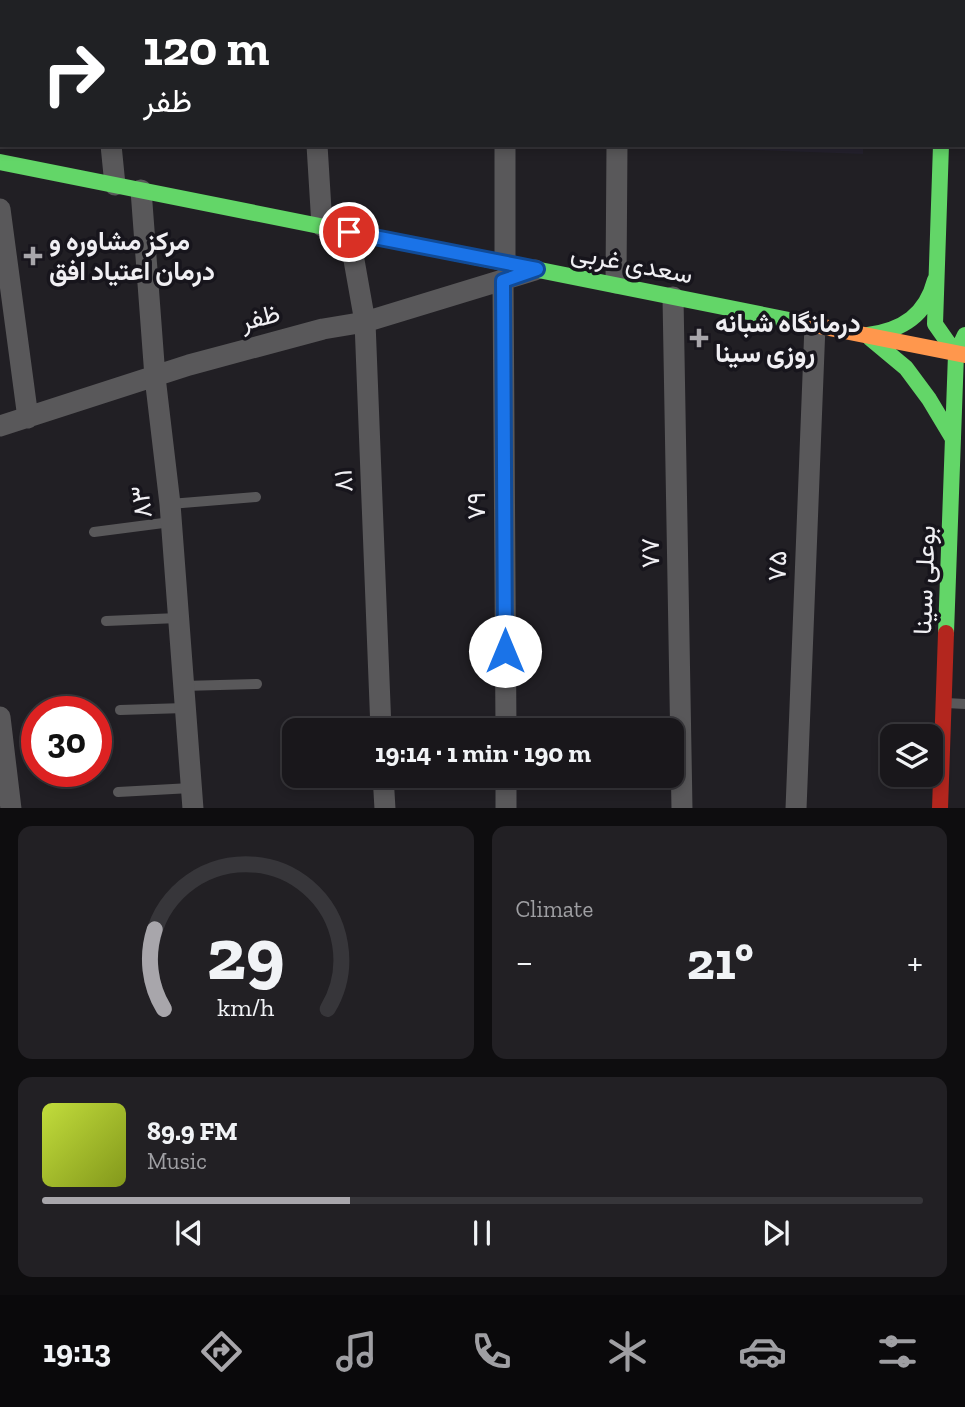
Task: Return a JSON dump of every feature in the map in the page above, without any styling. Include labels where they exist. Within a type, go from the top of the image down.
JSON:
[{"type":"main road","points":[[941,147],[935,324],[961,354]]},
{"type":"main road","points":[[0,162],[323,226],[504,272]]},
{"type":"main road","name":"سعدی غربی","points":[[537,269],[961,354]]},
{"type":"main road","points":[[867,336],[885,333],[918,313],[929,301],[938,270]]},
{"type":"main road","points":[[961,354],[965,335]]},
{"type":"main road","points":[[867,336],[906,368],[953,439]]},
{"type":"main road","name":"بوعلی سینا","points":[[943,808],[944,703],[952,577],[953,439],[961,354]]},
{"type":"street","points":[[111,147],[115,185]]},
{"type":"street","points":[[317,147],[323,226]]},
{"type":"street","name":"۷۹","points":[[505,147],[506,718]]},
{"type":"street","points":[[616,284],[617,147]]},
{"type":"street","name":"۸۳","points":[[141,190],[192,798]]},
{"type":"street","points":[[0,209],[28,418]]},
{"type":"street","name":"۸۱","points":[[349,232],[365,322],[382,718]]},
{"type":"street","name":"ظفر","points":[[0,426],[189,365],[297,336],[365,322],[504,272],[537,269]]},
{"type":"street","name":"۷۷","points":[[673,297],[682,808]]},
{"type":"street","name":"۷۵","points":[[796,808],[815,325]]},
{"type":"street","points":[[0,717],[11,808]]},
{"type":"street","points":[[384,788],[385,808]]},
{"type":"street","points":[[506,788],[506,808]]},
{"type":"lane","points":[[94,532],[170,513],[256,497]]},
{"type":"lane","points":[[106,621],[178,618]]},
{"type":"lane","points":[[183,686],[257,684]]},
{"type":"lane","points":[[944,703],[965,704]]},
{"type":"lane","points":[[120,710],[185,708]]},
{"type":"lane","points":[[118,792],[192,798]]},
{"type":"shaded area","points":[[676,147],[863,147],[863,154]]},
{"type":"traffic: fast","points":[[941,147],[935,324],[956,354]]},
{"type":"traffic: fast","points":[[0,162],[809,324]]},
{"type":"traffic: fast","points":[[868,335],[892,329],[911,319],[926,303],[935,280]]},
{"type":"traffic: fast","points":[[946,633],[956,354],[965,335]]},
{"type":"traffic: fast","points":[[870,338],[906,368],[953,439]]},
{"type":"traffic: slow","points":[[809,324],[965,355]]},
{"type":"traffic: jam","points":[[940,808],[946,633]]},
{"type":"place","name":"مرکز مشاوره و درمان اعتیاد افق","points":[[33,256]]},
{"type":"place","name":"درمانگاه شبانه روزی سینا","points":[[699,338]]},
{"type":"route","points":[[349,232],[537,269],[503,281],[505,651]]}]
